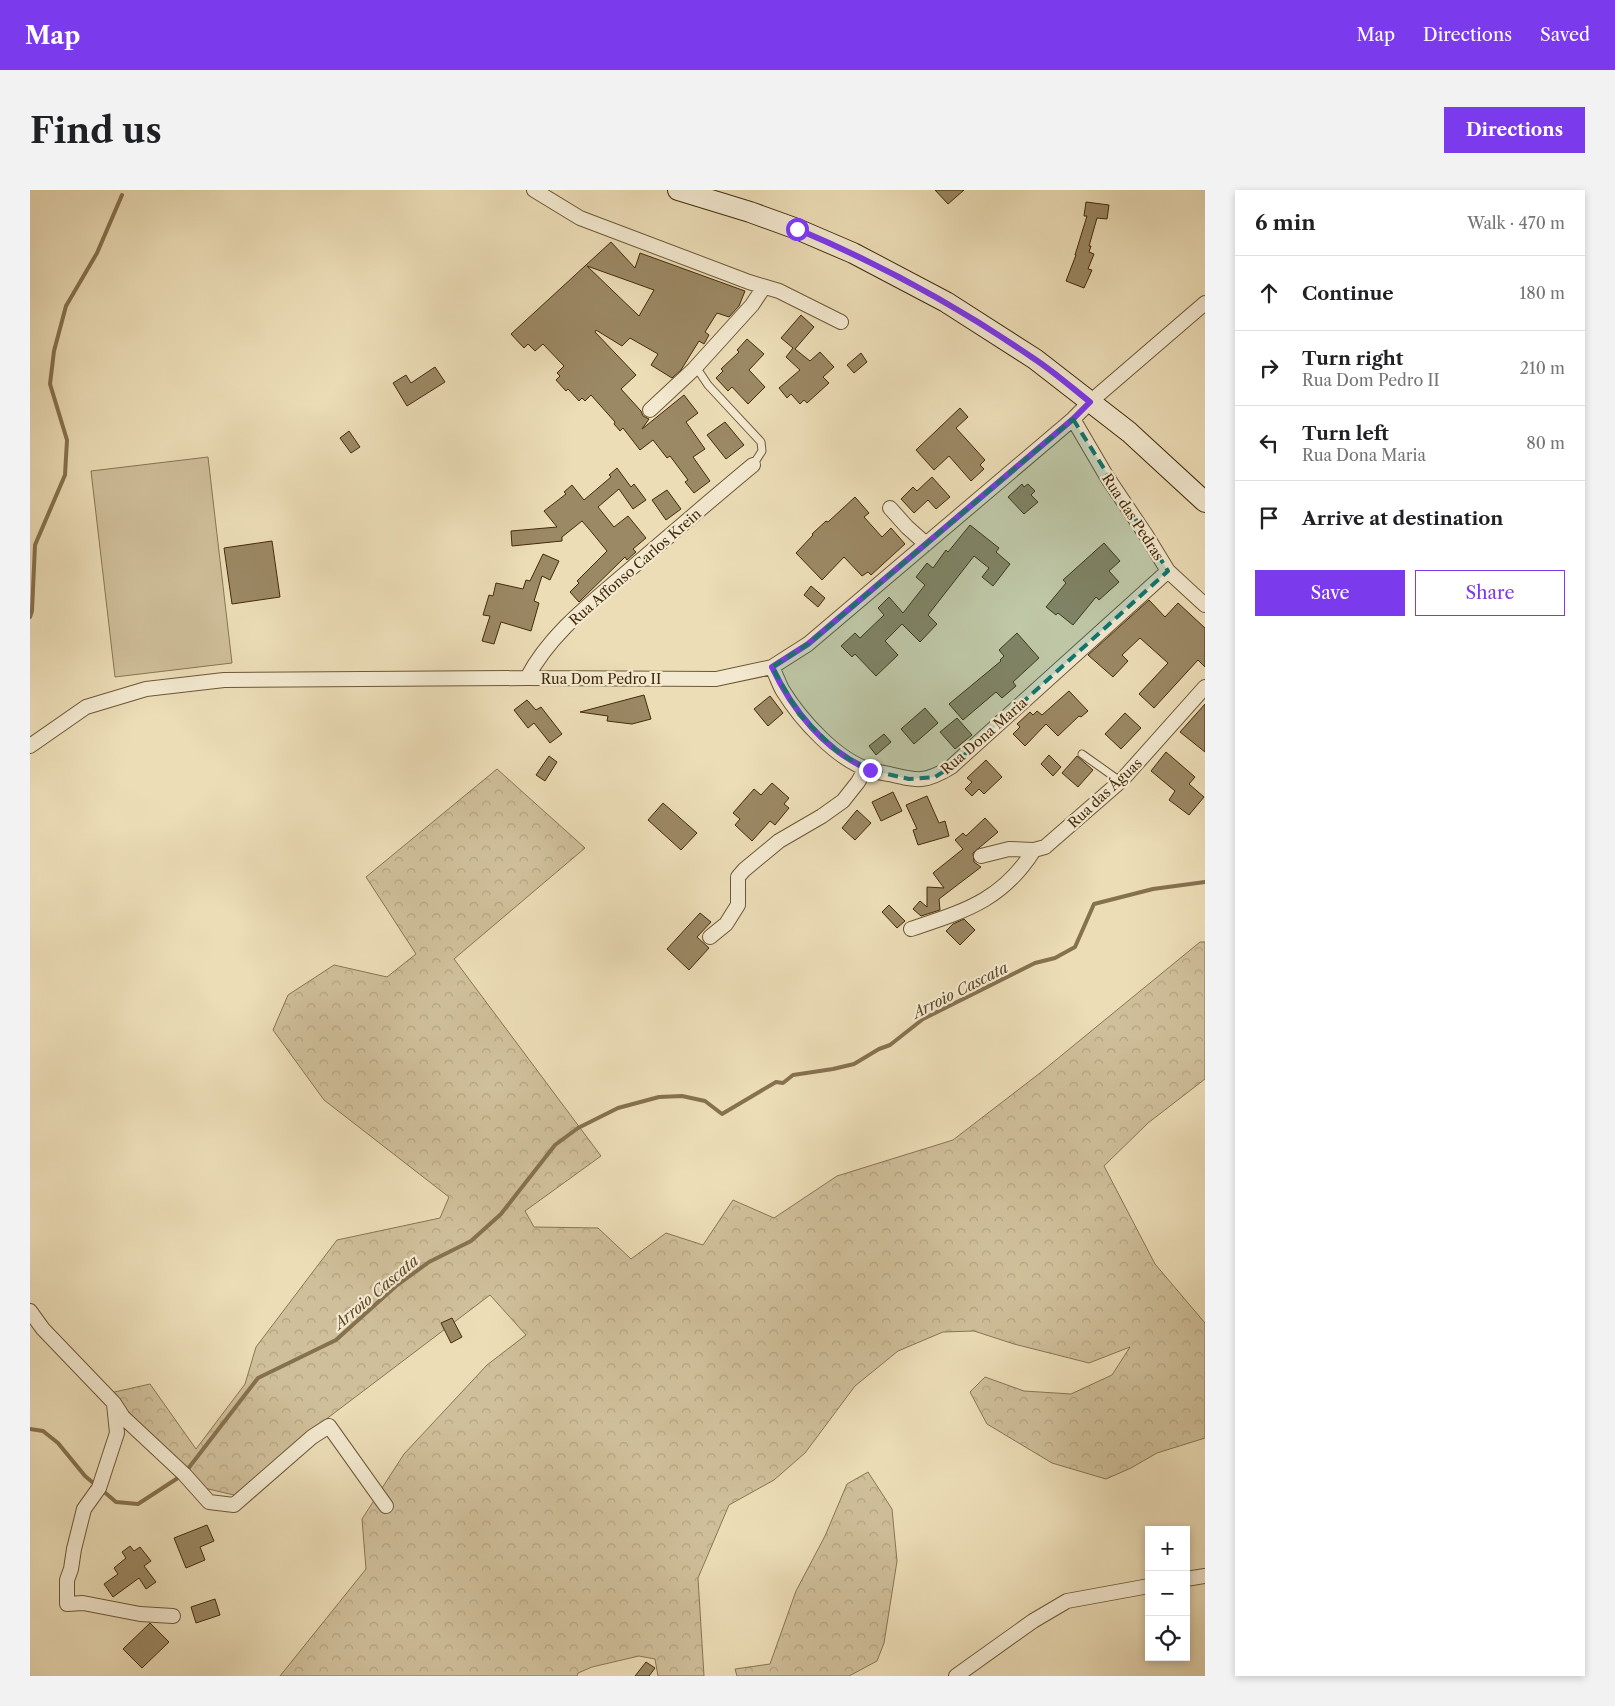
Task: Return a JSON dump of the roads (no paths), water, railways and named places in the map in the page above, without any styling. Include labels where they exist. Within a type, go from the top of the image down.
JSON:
[{"type":"main road","points":[[678,190],[788,225],[853,253],[946,302],[1035,359],[1129,432],[1205,502]]},
{"type":"street","points":[[534,190],[580,218],[779,291],[841,322]]},
{"type":"street","points":[[650,410],[694,369],[752,305],[764,287]]},
{"type":"street","name":"Rua Dom Pedro II","points":[[30,746],[86,707],[146,689],[224,680],[716,679],[772,667],[808,644],[1073,419],[1090,402],[1205,303]]},
{"type":"street","name":"Rua das Pedras","points":[[1073,419],[1107,477],[1146,534],[1168,571],[1205,605]]},
{"type":"street","name":"Rua Affonso Carlos Krein","points":[[527,678],[535,663],[548,646],[580,613],[753,464]]},
{"type":"street","points":[[890,508],[926,544]]},
{"type":"street","name":"Rua Dona Maria","points":[[772,667],[783,690],[800,714],[840,754],[866,768],[909,779],[921,780],[935,777],[951,768],[1168,571]]},
{"type":"street","name":"Rua das Águas","points":[[1034,850],[1044,846],[1061,834],[1084,811],[1120,781],[1205,687]]},
{"type":"street","points":[[710,937],[726,924],[738,905],[738,877],[744,870],[779,841],[822,816],[843,801],[866,768]]},
{"type":"street","points":[[981,856],[1009,849],[1034,850]]},
{"type":"street","points":[[911,929],[976,906],[1014,876],[1034,850]]},
{"type":"street","points":[[30,1312],[114,1403],[123,1417],[184,1474],[209,1502],[234,1505],[312,1436],[329,1426],[386,1506]]},
{"type":"street","points":[[114,1403],[117,1433],[99,1488],[84,1509],[67,1580],[67,1604],[83,1604],[140,1614],[173,1616]]},
{"type":"street","points":[[1190,1578],[1205,1576]]},
{"type":"street","points":[[956,1676],[1033,1621],[1067,1601],[1145,1587]]},
{"type":"lane","points":[[694,369],[700,373],[708,385],[761,442],[762,451],[753,464]]},
{"type":"lane","points":[[1082,754],[1120,781]]},
{"type":"waterway","points":[[30,617],[32,611],[35,545],[65,475],[67,440],[50,384],[54,351],[66,306],[97,253],[122,195]]},
{"type":"waterway","name":"Arroio Cascata","points":[[102,1490],[116,1502],[138,1504],[184,1474],[258,1378],[336,1340],[396,1286],[429,1262],[471,1241],[501,1214],[555,1145],[578,1128],[618,1108],[659,1097],[682,1096],[705,1101],[722,1114],[776,1082],[783,1083],[793,1075],[854,1064],[879,1049],[890,1045],[923,1019],[1035,963],[1055,958],[1075,947],[1094,904],[1153,889],[1205,882]]},
{"type":"waterway","name":"Arroio Cascata","points":[[30,1429],[43,1431],[58,1443],[85,1476],[97,1486]]}]
